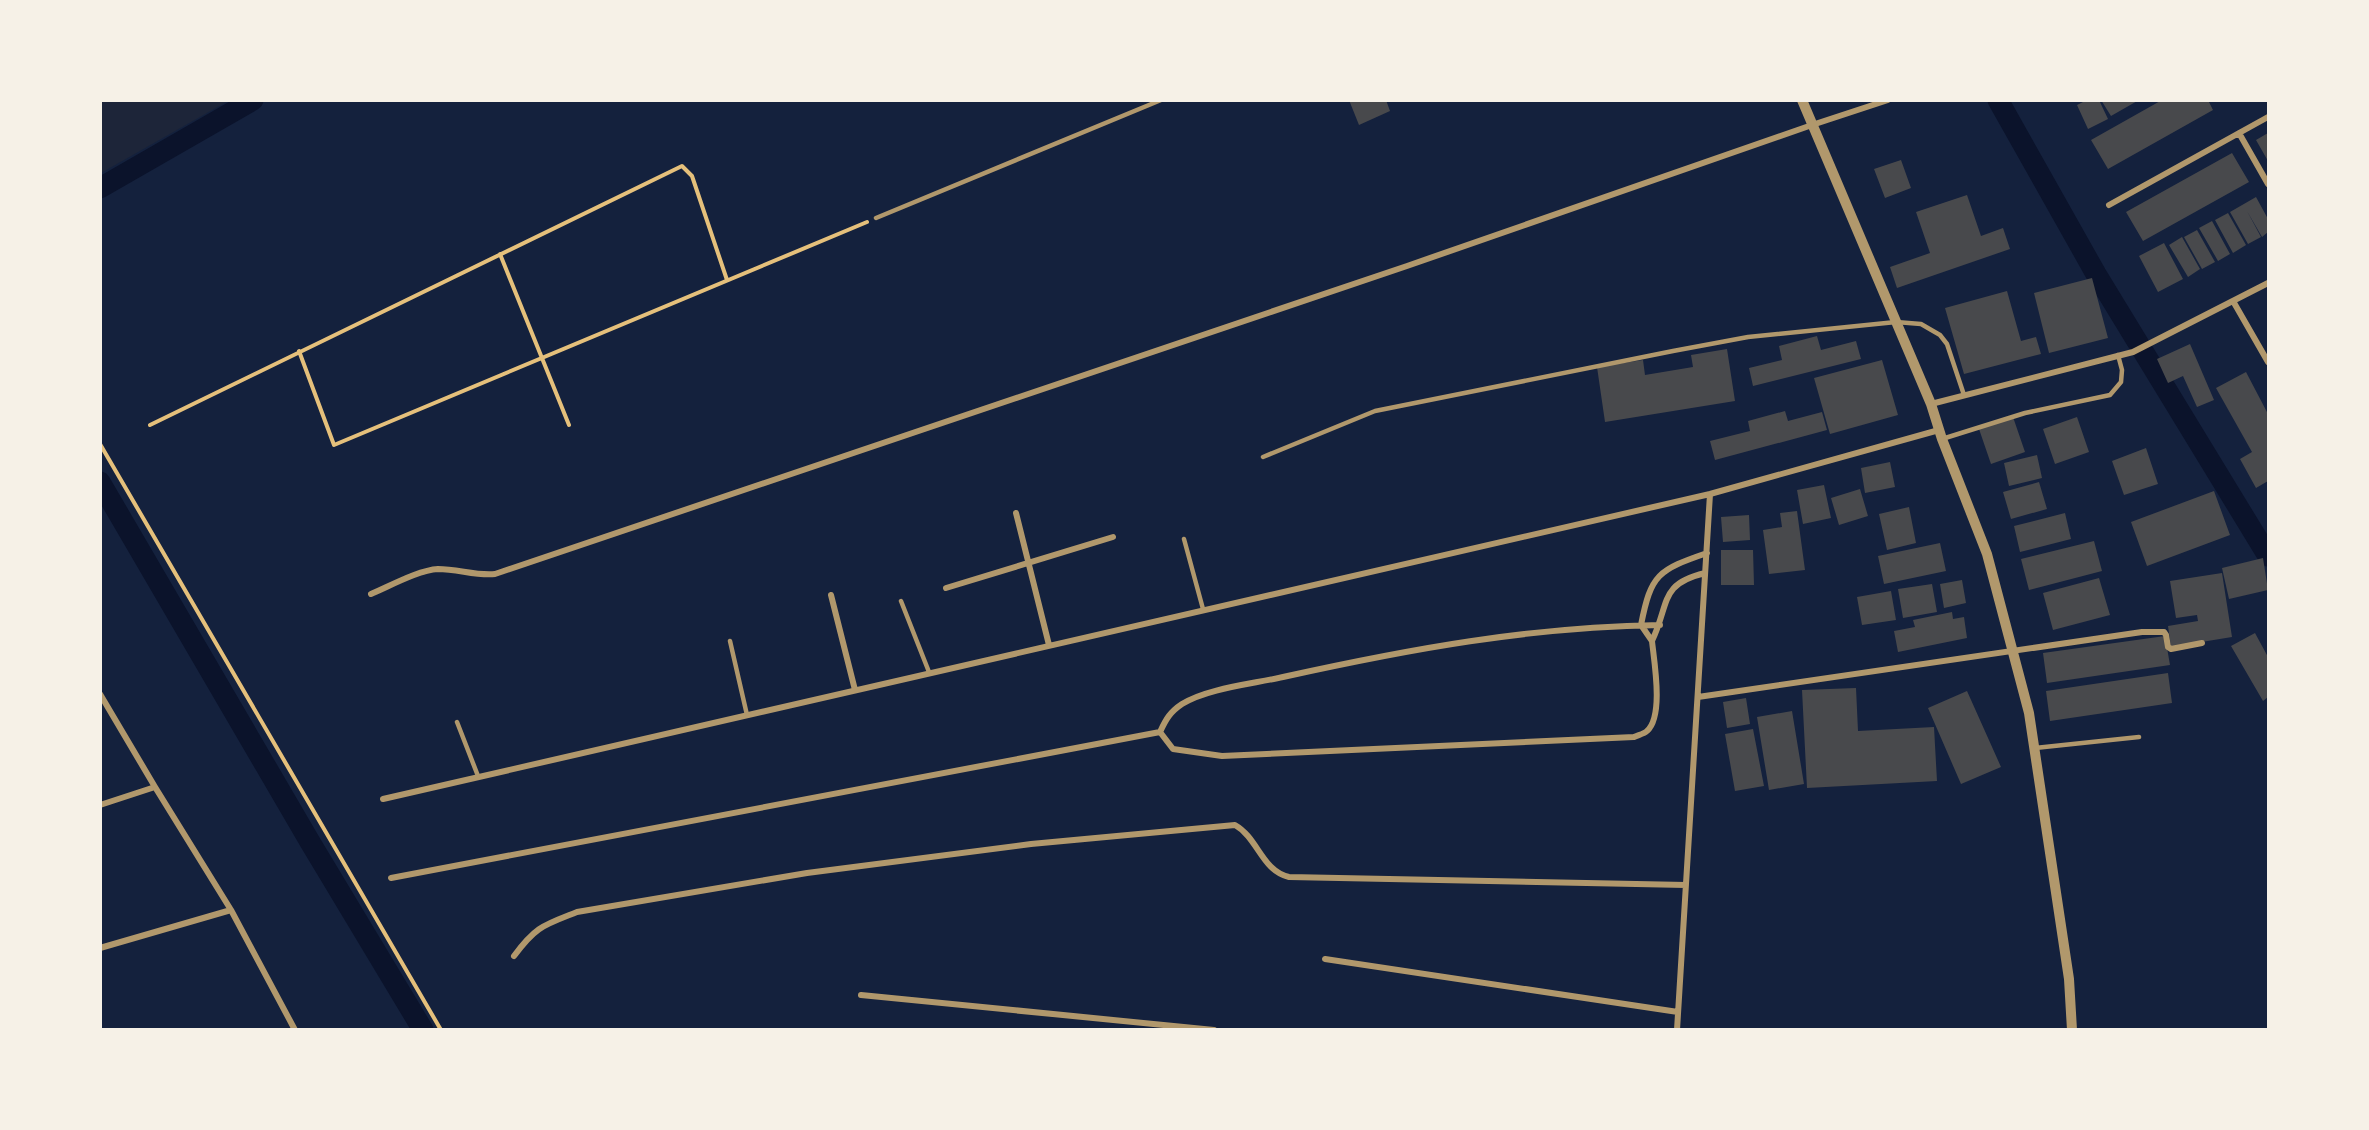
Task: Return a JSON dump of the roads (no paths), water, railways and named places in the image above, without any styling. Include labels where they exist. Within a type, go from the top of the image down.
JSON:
[{"type":"street","points":[[1802,100],[1931,404],[1940,434],[1987,554],[2029,713],[2069,979],[2073,1029]]},
{"type":"street","points":[[372,594],[428,570],[440,569],[483,576],[495,574],[1407,266],[1888,100]]},
{"type":"street","points":[[2109,205],[2268,117]]},
{"type":"street","points":[[2239,133],[2268,184]]},
{"type":"street","points":[[1931,404],[2133,351],[2268,283]]},
{"type":"street","points":[[2234,301],[2268,362]]},
{"type":"street","points":[[383,799],[1710,494],[1940,434]]},
{"type":"street","points":[[1677,1029],[1710,494]]},
{"type":"street","points":[[1016,513],[1048,645]]},
{"type":"street","points":[[946,588],[1113,537]]},
{"type":"street","points":[[1160,732],[1173,749],[1222,756],[1634,737],[1648,730],[1655,715],[1657,694],[1652,641],[1641,625],[1650,587],[1662,573],[1678,563],[1707,553]]},
{"type":"street","points":[[1652,641],[1675,585],[1687,577],[1705,573]]},
{"type":"street","points":[[831,595],[855,690]]},
{"type":"street","points":[[1160,732],[1167,716],[1184,703],[1212,693],[1296,674],[1432,646],[1488,638],[1551,630],[1660,625]]},
{"type":"street","points":[[1698,697],[2013,650],[2159,631],[2166,635],[2168,647],[2171,649],[2202,643]]},
{"type":"street","points":[[100,694],[154,787],[231,910],[295,1029]]},
{"type":"street","points":[[391,878],[1160,732]]},
{"type":"street","points":[[100,805],[154,787]]},
{"type":"street","points":[[514,956],[530,934],[546,924],[577,912],[819,872],[1031,844],[1235,825],[1247,833],[1271,868],[1289,878],[1686,885]]},
{"type":"street","points":[[100,948],[231,910]]},
{"type":"street","points":[[1325,959],[1678,1012]]},
{"type":"street","points":[[861,995],[1214,1029]]},
{"type":"lane","points":[[876,218],[1161,100]]},
{"type":"lane","points":[[1263,457],[1375,411],[1737,339],[1896,322],[1921,324],[1940,335],[1947,344],[1964,395]]},
{"type":"lane","points":[[1940,434],[2110,395],[2121,382],[2122,370],[2118,355]]},
{"type":"lane","points":[[1184,539],[1203,609]]},
{"type":"lane","points":[[901,601],[929,672]]},
{"type":"lane","points":[[730,641],[747,715]]},
{"type":"lane","points":[[457,722],[478,776]]},
{"type":"lane","points":[[2034,748],[2139,737]]},
{"type":"waterway","points":[[100,188],[253,100]]},
{"type":"waterway","points":[[1998,100],[2096,274],[2268,556]]},
{"type":"waterway","points":[[100,482],[310,842],[423,1030]]}]
